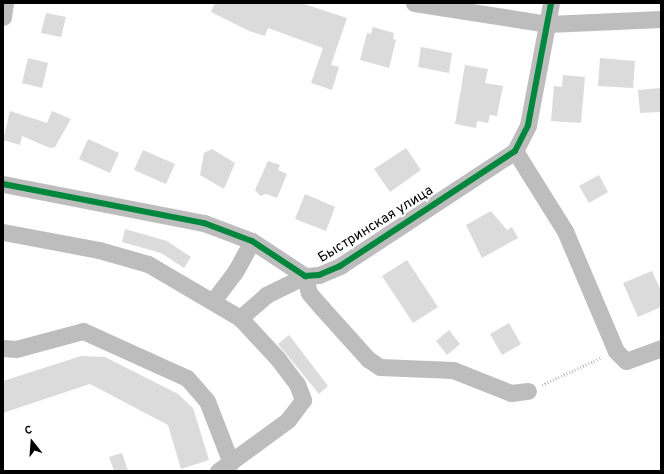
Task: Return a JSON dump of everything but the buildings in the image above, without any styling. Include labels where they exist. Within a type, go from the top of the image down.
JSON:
[{"type":"street","points":[[3,17],[5,3]]},
{"type":"street","points":[[414,3],[548,24],[661,19]]},
{"type":"street","points":[[551,3],[528,125],[515,151],[565,232],[621,356],[661,348]]},
{"type":"street","name":"Быстринская улица","points":[[240,318],[266,295],[305,276],[319,275],[340,266],[515,151]]},
{"type":"street","points":[[3,184],[168,214],[252,240],[305,276],[309,293],[368,359],[380,367],[453,370],[511,393],[528,391]]},
{"type":"street","points":[[3,232],[128,257],[168,274],[240,318],[278,359],[296,384],[303,400],[288,420],[225,467],[207,401],[187,378],[83,331],[16,349],[3,348]]},
{"type":"street","points":[[213,301],[235,272],[252,240]]},
{"type":"path","points":[[528,391],[621,356]]},
{"type":"cycle path","points":[[3,184],[204,223],[252,241],[305,276],[319,275],[340,266],[515,151],[528,125],[551,3]]}]
